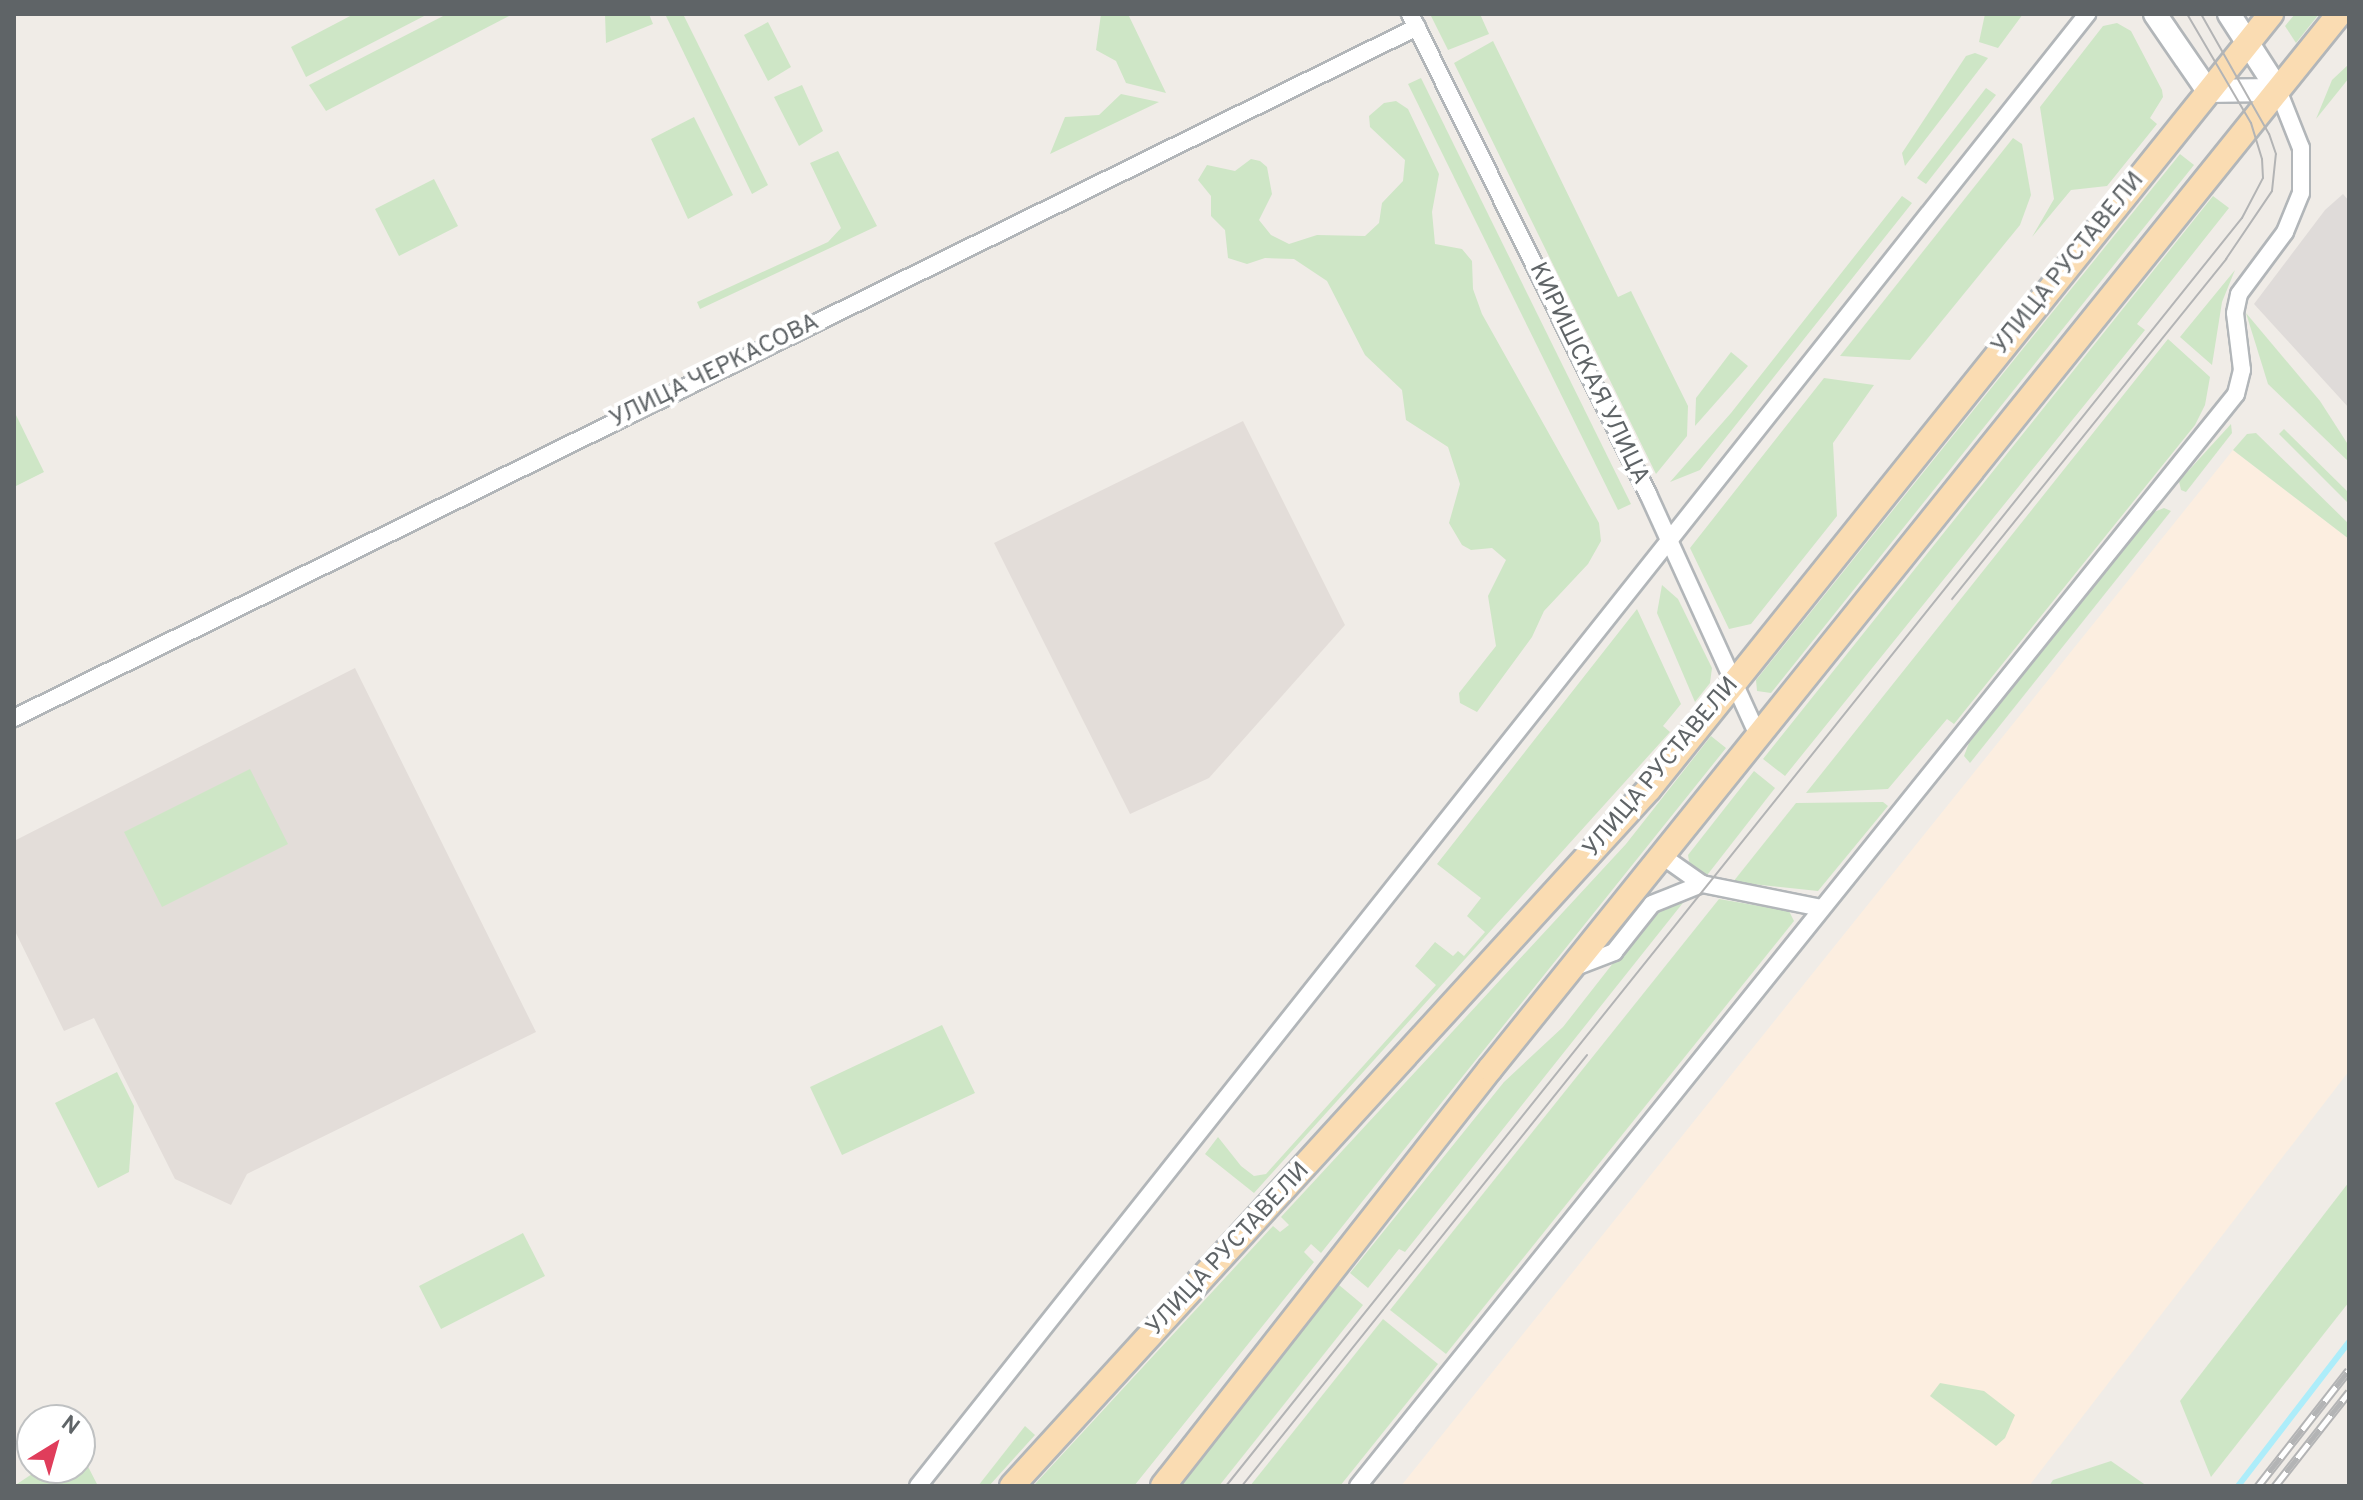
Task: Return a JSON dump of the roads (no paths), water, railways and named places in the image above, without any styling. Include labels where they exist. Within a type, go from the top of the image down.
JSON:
[{"type":"main road","points":[[2155,14],[2208,91],[2278,90]]},
{"type":"main road","points":[[2229,14],[2278,90]]},
{"type":"main road","name":"УЛИЦА РУСТАВЕЛИ","points":[[1012,1486],[1603,841],[2271,14]]},
{"type":"main road","points":[[1163,1486],[1490,1069],[1665,858],[2339,14]]},
{"type":"street","points":[[918,1486],[2087,14]]},
{"type":"street","name":"КИРИШСКАЯ УЛИЦА","points":[[1413,20],[1668,541],[1759,738]]},
{"type":"street","name":"УЛИЦА ЧЕРКАСОВА","points":[[14,718],[1413,20]]},
{"type":"street","points":[[1358,1486],[2236,394],[2242,370],[2235,313],[2239,294],[2285,232],[2303,184],[2301,148],[2278,90]]},
{"type":"street","points":[[1665,858],[1702,884],[1821,908]]},
{"type":"street","points":[[1578,966],[1614,952],[1652,904],[1702,884]]},
{"type":"waterway","points":[[2238,1486],[2349,1342]]},
{"type":"tram line","points":[[1226,1486],[2242,218],[2263,178],[2262,159],[2251,123],[2187,14]]},
{"type":"tram line","points":[[1952,599],[2226,259],[2272,191],[2276,154],[2269,134],[2201,14]]},
{"type":"tram line","points":[[1242,1486],[1587,1055]]},
{"type":"railway","points":[[2258,1486],[2349,1370]]},
{"type":"railway","points":[[2275,1486],[2349,1392]]}]
